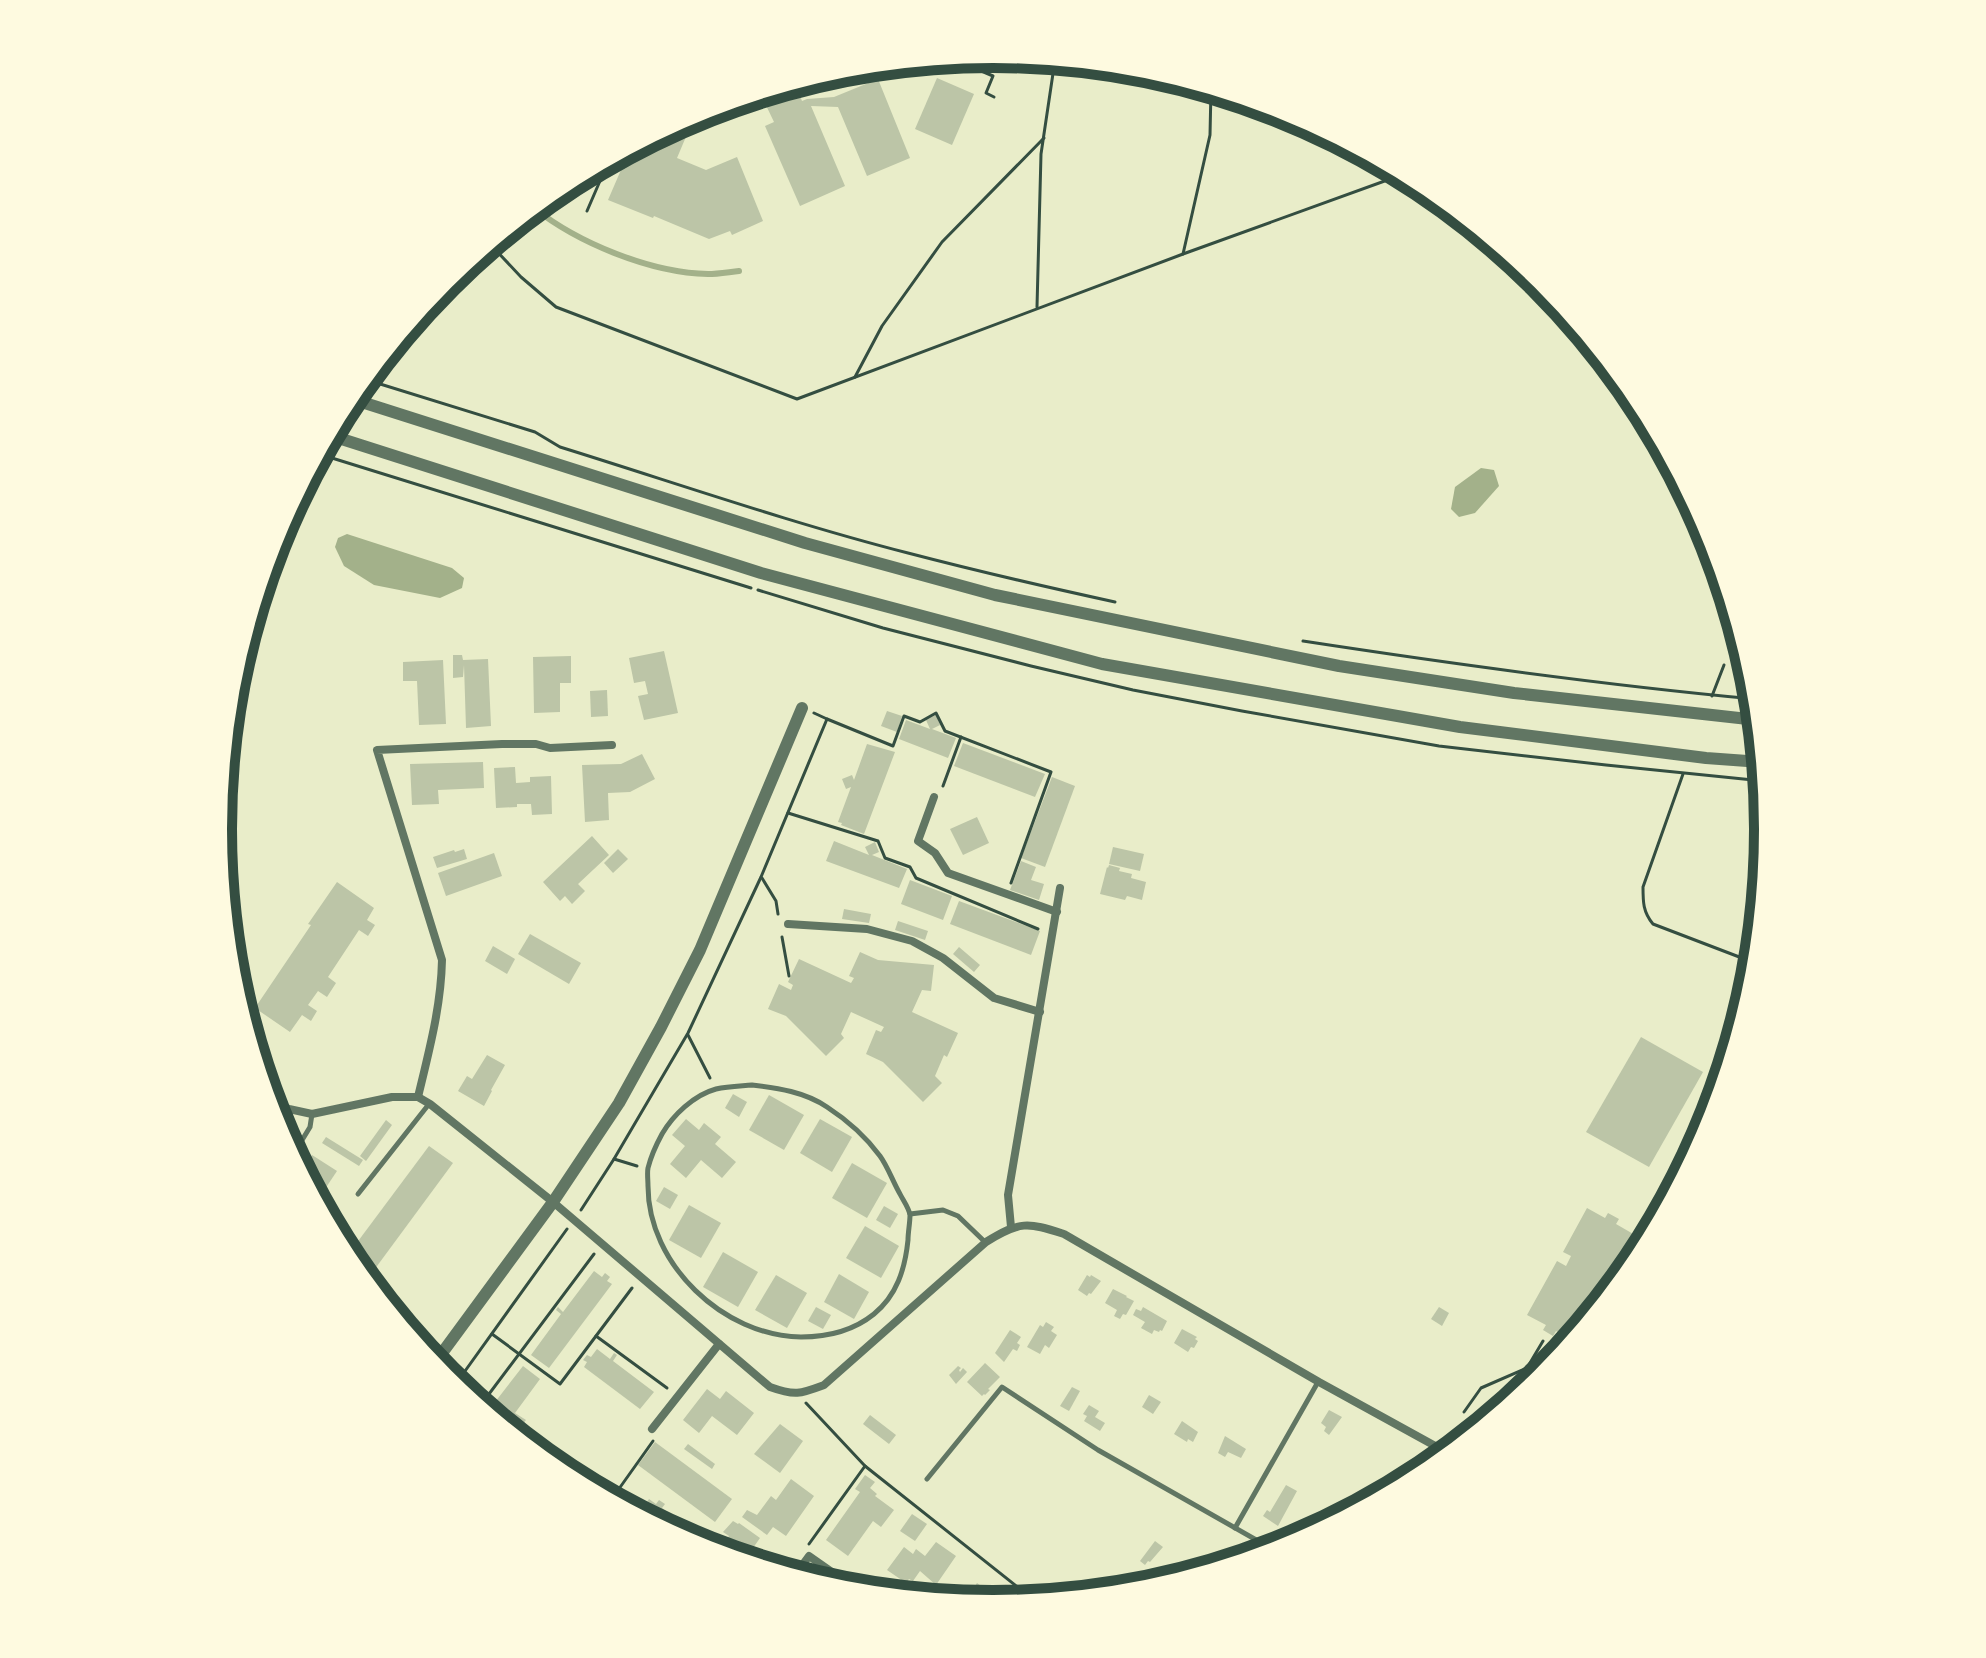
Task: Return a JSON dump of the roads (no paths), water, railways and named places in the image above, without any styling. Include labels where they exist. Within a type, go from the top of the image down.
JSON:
[{"type":"street","points":[[363,402],[805,543],[995,595],[1339,666],[1514,693],[1745,719]]},
{"type":"street","points":[[340,438],[761,573],[1102,664],[1460,727],[1750,761]]},
{"type":"street","points":[[442,1353],[553,1202],[619,1103],[700,950],[802,708]]},
{"type":"street","points":[[418,1097],[436,1023],[442,988],[442,960],[377,750],[502,744],[536,744],[550,748],[612,745]]},
{"type":"street","points":[[934,797],[918,841],[935,853],[948,873],[1057,912]]},
{"type":"street","points":[[1011,1227],[1008,1195],[1060,888]]},
{"type":"street","points":[[788,924],[867,929],[912,941],[943,958],[994,998],[1040,1012]]},
{"type":"street","points":[[285,1107],[312,1114],[392,1097],[418,1097],[553,1202],[770,1387],[798,1394],[824,1385],[986,1242],[1011,1227],[1037,1225],[1064,1234],[1437,1447]]},
{"type":"street","points":[[652,1429],[719,1344]]},
{"type":"street","points":[[802,1565],[809,1556],[832,1572]]},
{"type":"lane","points":[[752,1085],[785,1089],[825,1105],[856,1129],[881,1157],[910,1214],[906,1262],[899,1283],[887,1302],[872,1316],[852,1328],[823,1337],[768,1333],[719,1310],[687,1283],[670,1260],[656,1232],[648,1203],[648,1169],[669,1121],[693,1100],[715,1089],[752,1085]]},
{"type":"lane","points":[[358,1194],[430,1104]]},
{"type":"lane","points":[[300,1143],[310,1127],[312,1114]]},
{"type":"lane","points":[[910,1214],[943,1210],[958,1216],[986,1242]]},
{"type":"lane","points":[[1235,1528],[1319,1382]]},
{"type":"lane","points":[[927,1479],[1002,1387],[1098,1450],[1259,1542]]},
{"type":"waterway","points":[[544,215],[593,244],[639,262],[686,272],[712,274],[739,271]]}]
